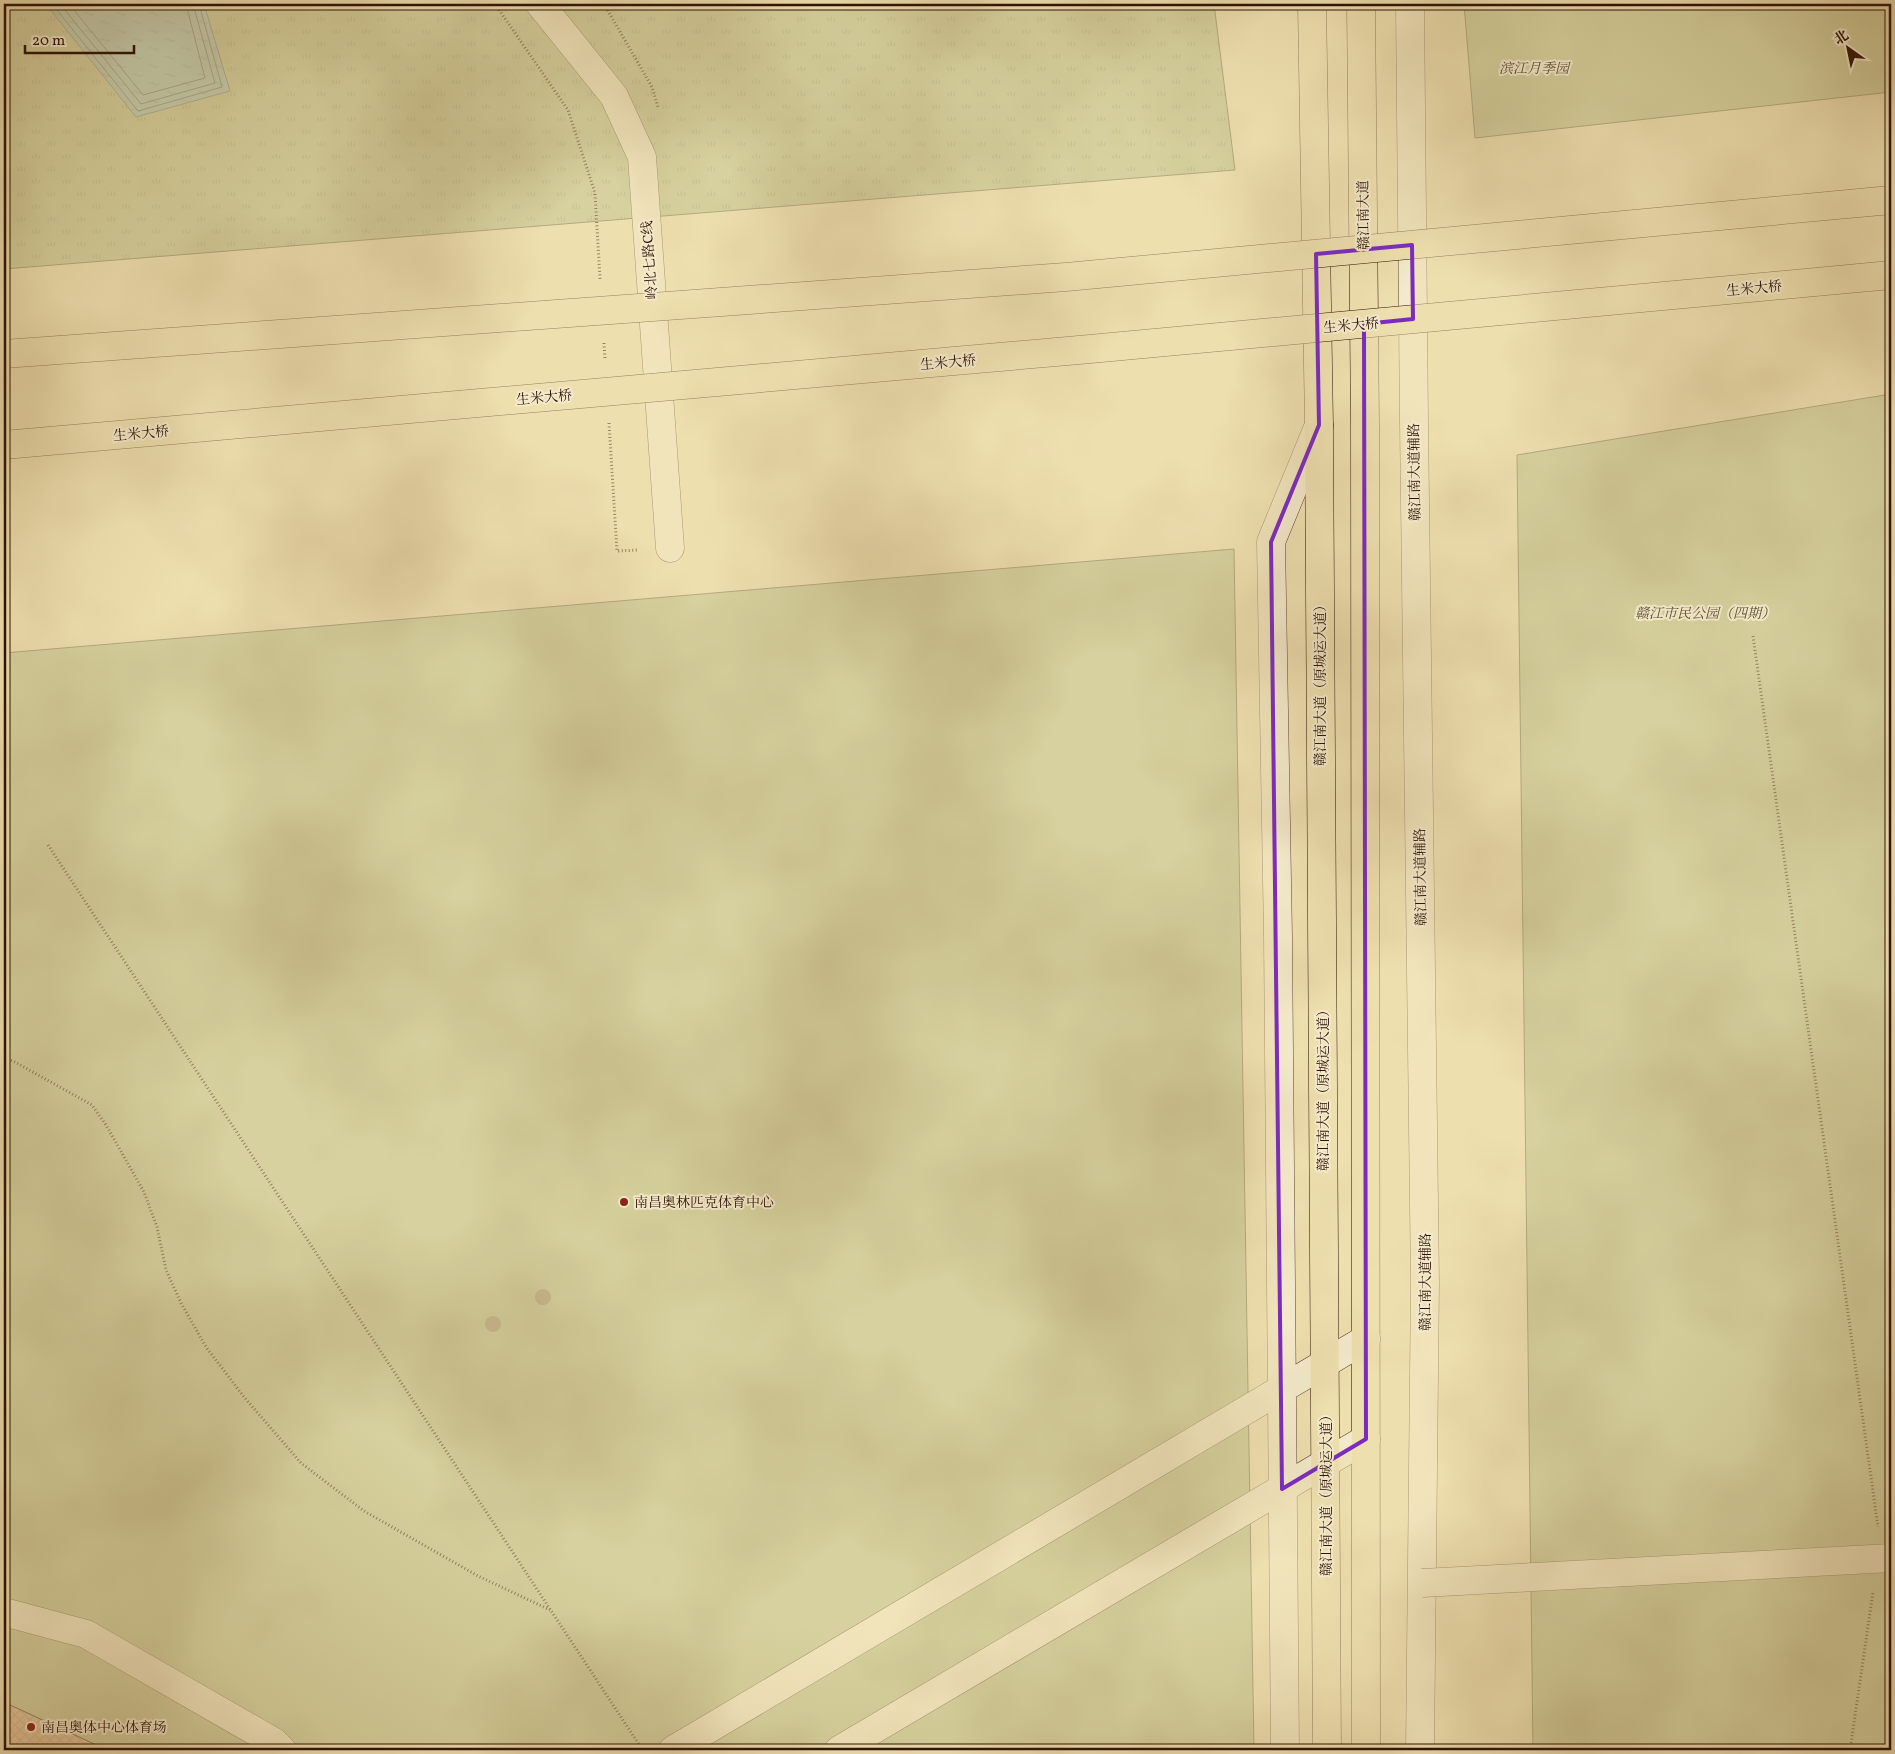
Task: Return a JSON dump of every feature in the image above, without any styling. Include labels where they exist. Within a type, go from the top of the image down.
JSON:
[{"type":"main road","points":[[1312,4],[1319,425]]},
{"type":"main road","name":"赣江南大道","points":[[1361,4],[1365,426],[1366,1339]]},
{"type":"main road","points":[[4,354],[1066,277],[1891,200]]},
{"type":"main road","name":"生米大桥","points":[[4,445],[1099,348],[1891,275]]},
{"type":"main road","name":"赣江南大道（原城运大道）","points":[[1319,425],[1327,1750]]},
{"type":"main road","points":[[1366,1339],[1366,1750]]},
{"type":"street","name":"岭北七路C线","points":[[540,4],[614,96],[642,157],[670,548]]},
{"type":"street","name":"赣江南大道辅路","points":[[1410,4],[1425,1282],[1420,1750]]},
{"type":"street","points":[[1285,1750],[1278,946],[1271,542],[1319,425]]},
{"type":"street","points":[[672,1750],[1366,1339]]},
{"type":"street","points":[[839,1750],[1366,1439]]},
{"type":"street","points":[[1422,1583],[1891,1558]]},
{"type":"street","points":[[4,1612],[86,1634],[274,1742],[282,1750]]},
{"type":"path","points":[[1753,636],[1879,1532]]},
{"type":"path","points":[[48,845],[643,1750]]},
{"type":"path","points":[[4,1059],[13,1061],[92,1104],[112,1134],[144,1192],[157,1227],[166,1270],[181,1303],[206,1347],[244,1397],[301,1463],[364,1511],[478,1576],[550,1610]]},
{"type":"path","points":[[1850,1750],[1873,1589]]},
{"type":"highlighted area","points":[[1412,245],[1413,319],[1364,324],[1366,1439],[1282,1489],[1271,542],[1319,425],[1316,254]]},
{"type":"green space","points":[[4,4],[1214,4],[1235,170],[4,269]]},
{"type":"green space","name":"滨江月季园","points":[[1464,4],[1891,4],[1891,92],[1475,138]]},
{"type":"green space","name":"赣江市民公园（四期）","points":[[1891,394],[1891,1750],[1533,1750],[1517,455]]},
{"type":"green space","name":"南昌奥林匹克体育中心","points":[[1234,549],[1254,1750],[4,1750],[4,653]]},
{"type":"water","points":[[36,4],[204,4],[230,91],[136,117],[49,8]]},
{"type":"building","name":"南昌奥体中心体育场","points":[[4,1703],[8,1704],[107,1750],[4,1750]]},
{"type":"place","name":"南昌奥林匹克体育中心","points":[[624,1202]]},
{"type":"place","name":"南昌奥体中心体育场","points":[[31,1727]]}]
